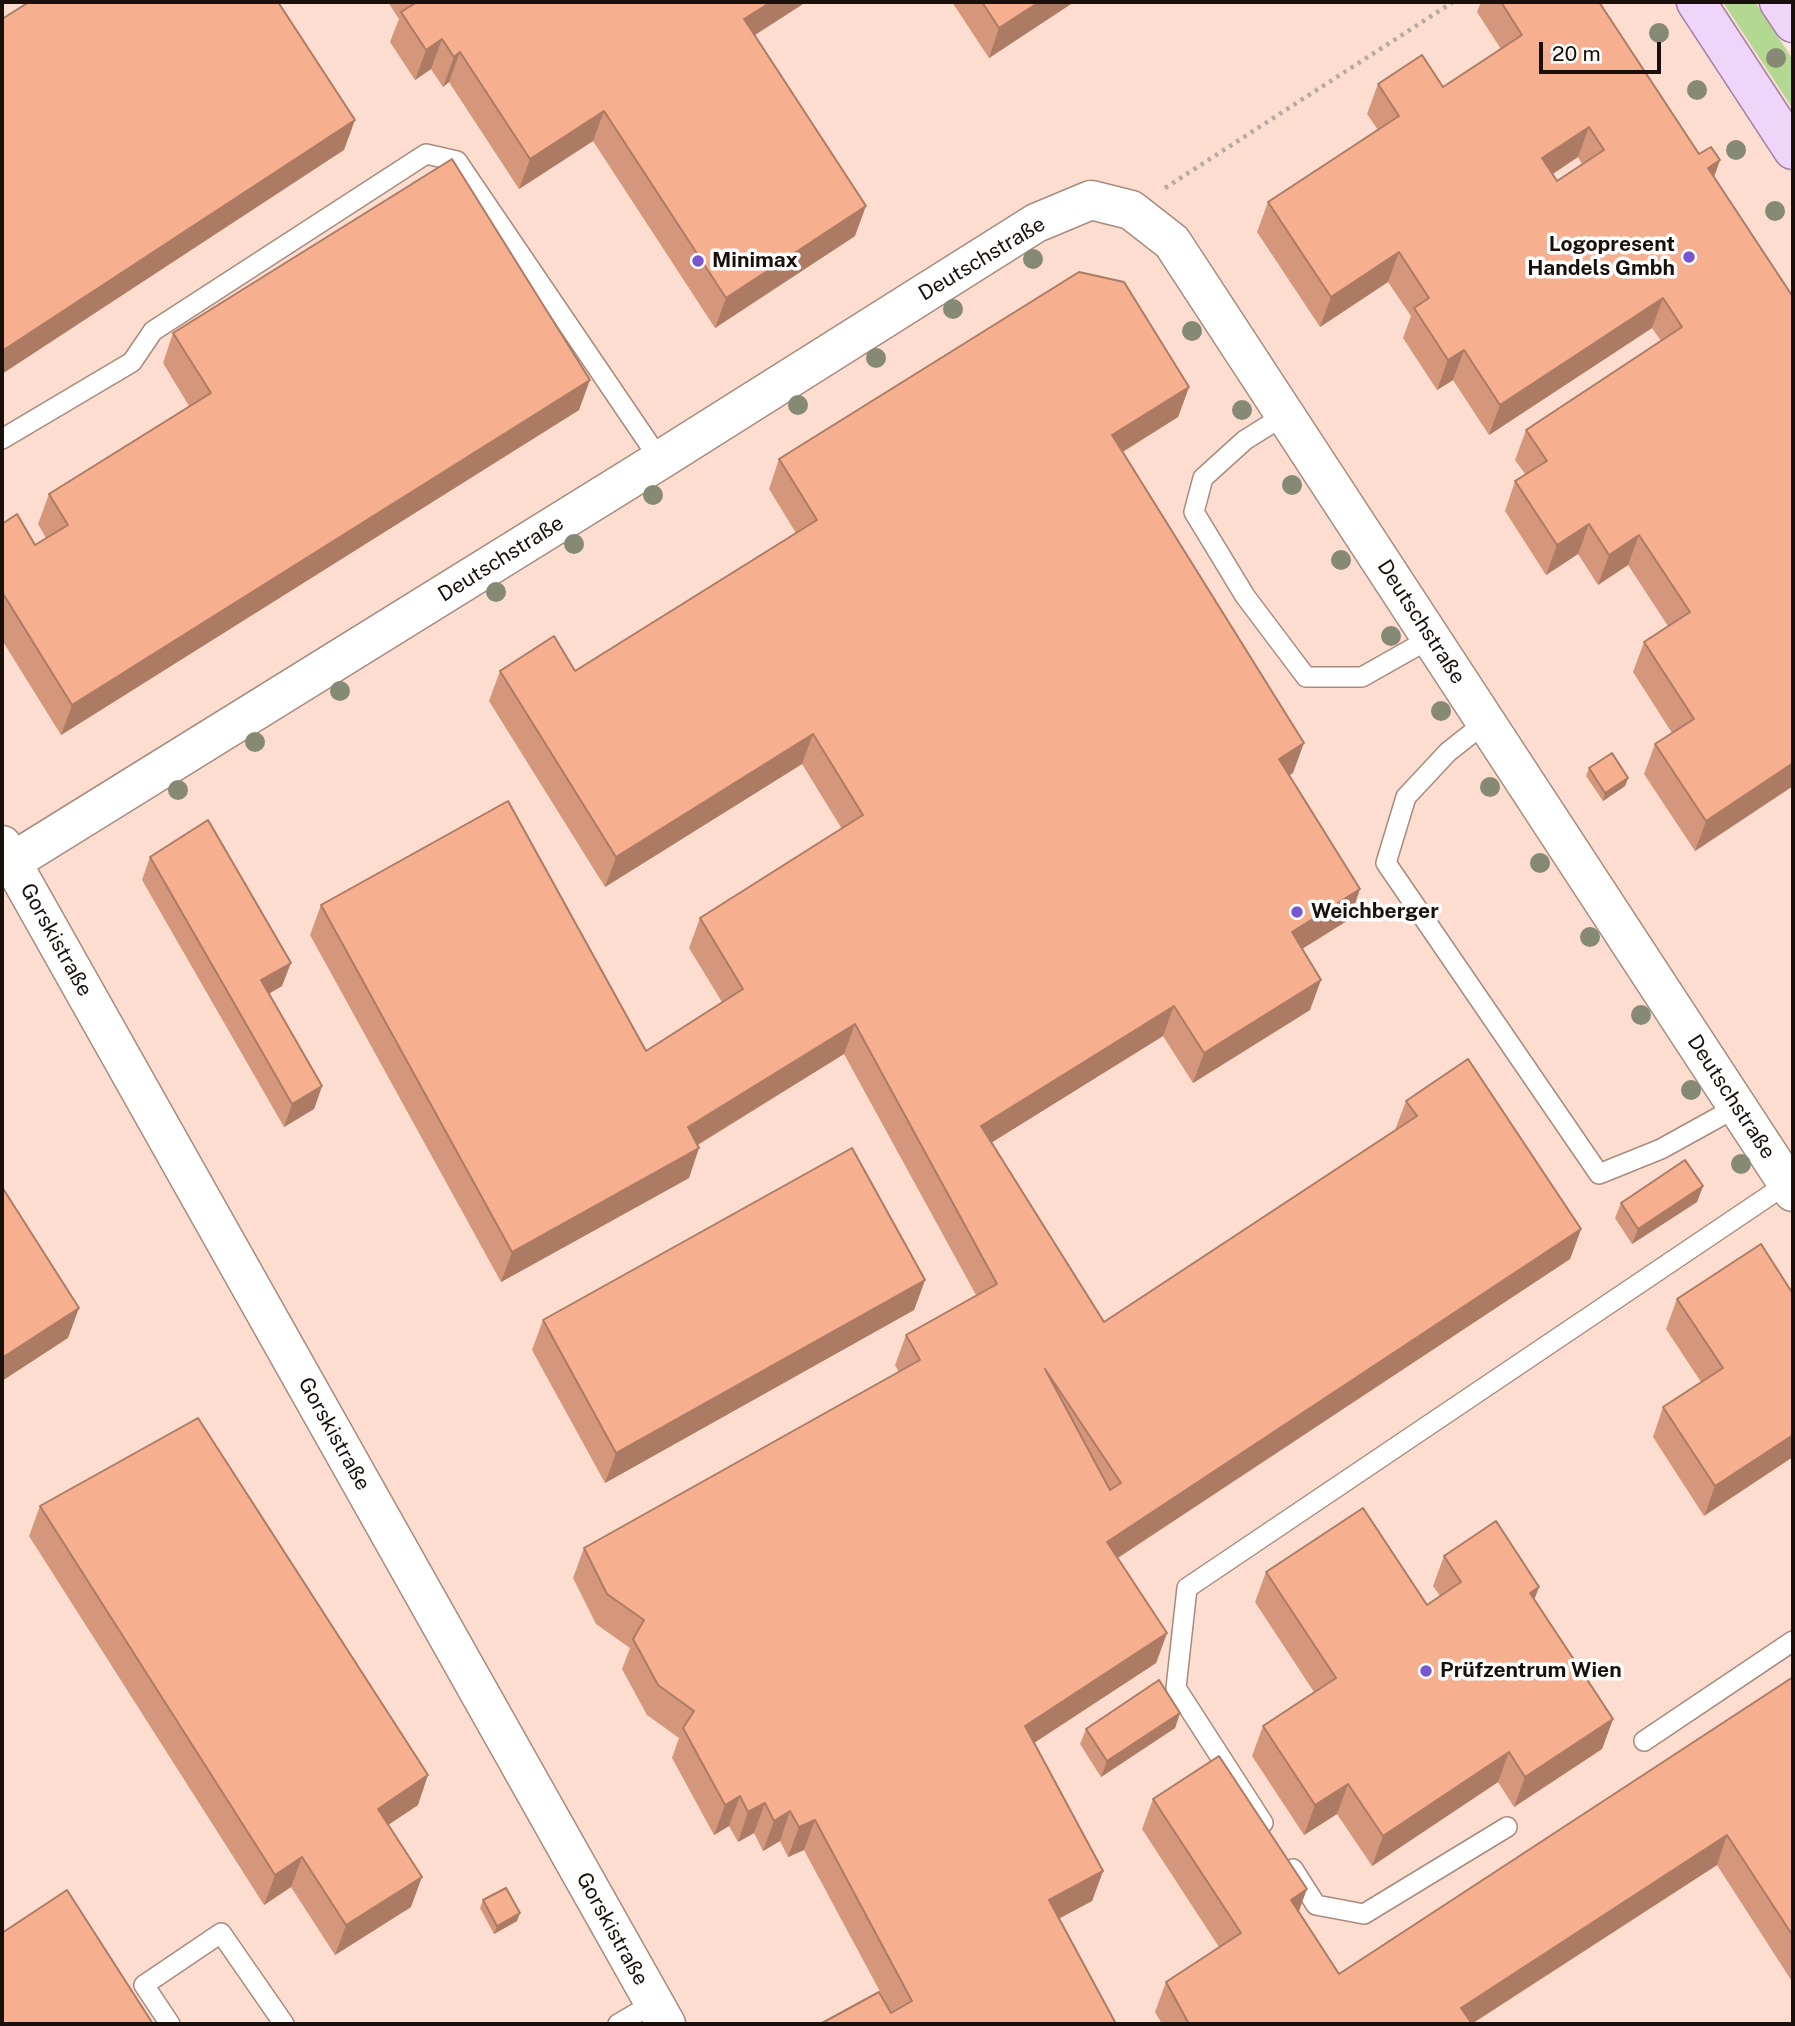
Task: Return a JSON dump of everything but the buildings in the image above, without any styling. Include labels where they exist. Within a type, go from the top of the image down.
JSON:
[{"type":"main road","points":[[1696,2],[1793,150]]},
{"type":"main road","points":[[1779,2],[1793,23]]},
{"type":"street","name":"Deutschstraße","points":[[5,858],[660,460],[1036,223],[1091,200],[1131,210],[1172,242],[1790,1187]]},
{"type":"street","name":"Gorskistraße","points":[[5,858],[660,2014]]},
{"type":"lane","points":[[2,439],[132,362],[153,331],[426,153],[457,161],[660,460]]},
{"type":"lane","points":[[1285,415],[1245,440],[1203,478],[1194,512],[1245,596],[1306,677],[1362,677],[1431,638]]},
{"type":"lane","points":[[1486,722],[1448,752],[1406,797],[1386,863],[1599,1174],[1661,1149],[1737,1107]]},
{"type":"lane","points":[[1507,1828],[1364,1914],[1316,1905],[1176,1688],[1187,1588],[1790,1187]]},
{"type":"lane","points":[[1644,1741],[1793,1641]]},
{"type":"lane","points":[[170,2024],[144,1985],[221,1933],[284,2024]]},
{"type":"lane","points":[[618,2024],[660,2014]]},
{"type":"path","points":[[1131,210],[1453,2]]},
{"type":"shaded area","points":[[2,2],[1757,2],[1793,55],[1793,2024],[2,2024]]},
{"type":"green space","points":[[1723,2],[1755,2],[1793,60],[1793,109]]},
{"type":"place","name":"Logopresent Handels Gmbh","points":[[1689,257]]},
{"type":"place","name":"Minimax","points":[[698,261]]},
{"type":"place","name":"Weichberger","points":[[1297,912]]},
{"type":"place","name":"Prüfzentrum Wien","points":[[1426,1671]]}]
